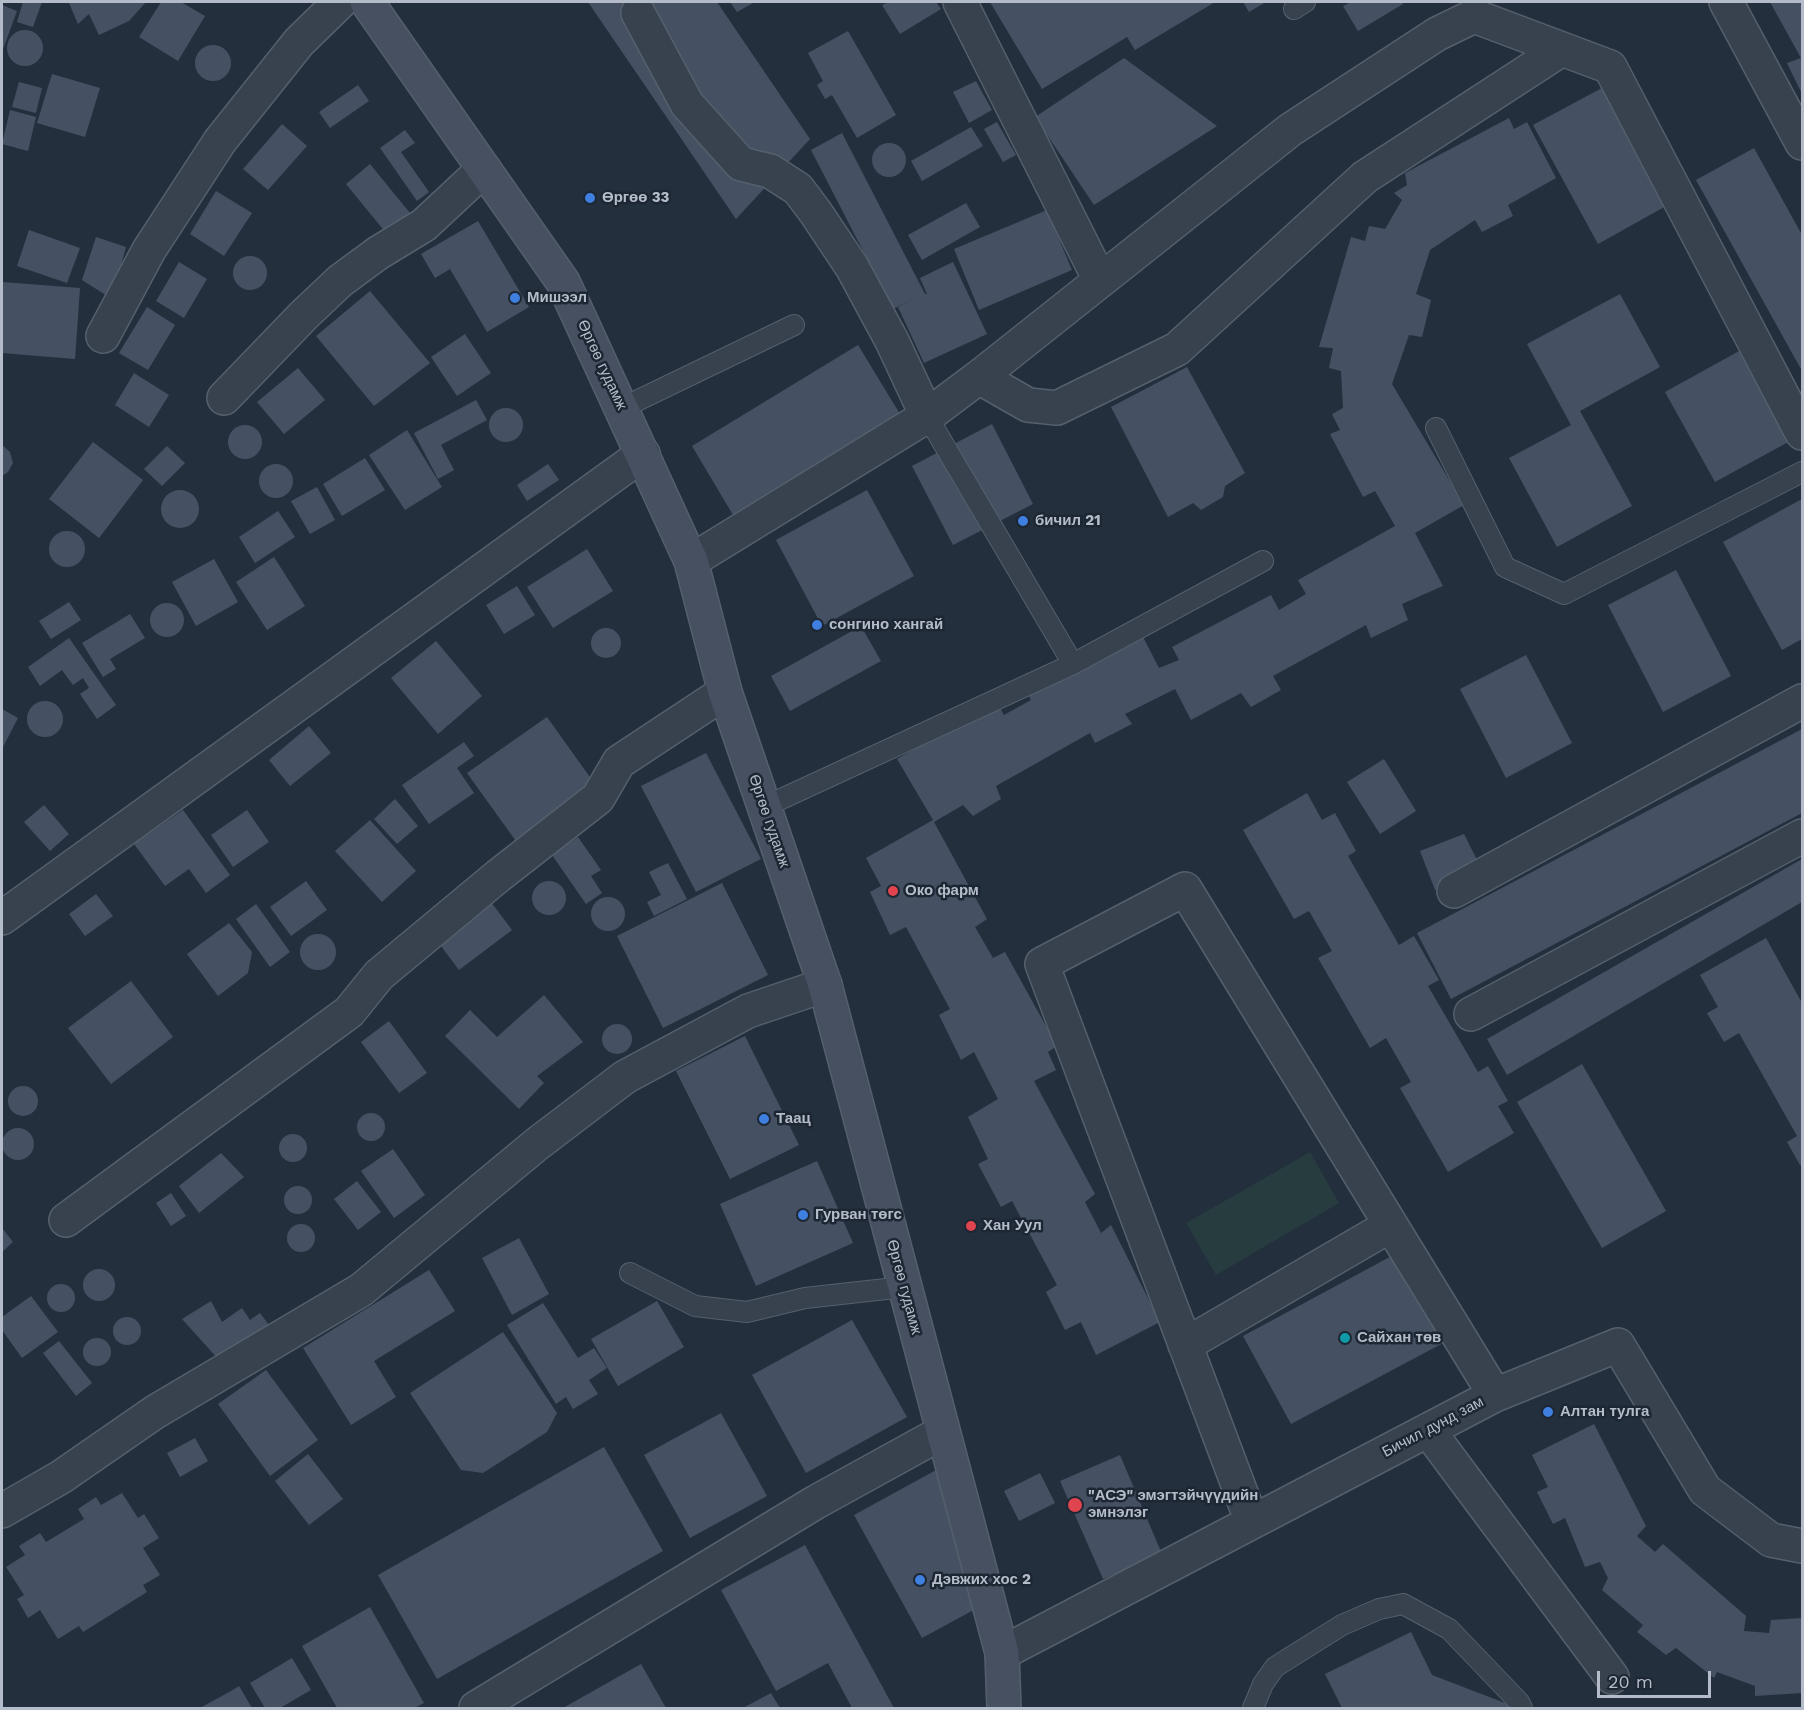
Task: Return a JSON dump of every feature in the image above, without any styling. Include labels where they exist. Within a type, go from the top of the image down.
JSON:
[{"type":"street","points":[[103,336],[149,250],[220,141],[299,42],[340,2]]},
{"type":"street","name":"Өргөө гудамж","points":[[367,2],[563,282],[691,561],[725,692],[825,985],[1002,1653],[1004,1708]]},
{"type":"street","points":[[960,2],[1100,280]]},
{"type":"street","points":[[1726,2],[1803,143]]},
{"type":"street","points":[[691,561],[927,416],[1290,130],[1437,34],[1468,9],[1610,67],[1803,434]]},
{"type":"street","points":[[638,13],[687,104],[741,164],[770,171],[798,189],[816,213],[857,276],[892,341],[927,416]]},
{"type":"street","points":[[979,377],[1028,405],[1057,408],[1177,349],[1365,177],[1562,49]]},
{"type":"street","points":[[224,398],[340,281],[378,253],[424,225],[484,169]]},
{"type":"street","points":[[2,918],[643,454]]},
{"type":"street","points":[[66,1220],[349,1012],[379,975],[498,876],[598,798],[619,762],[725,692]]},
{"type":"street","points":[[1454,891],[1803,700]]},
{"type":"street","points":[[1471,1014],[1803,836]]},
{"type":"street","points":[[1252,1522],[1042,964],[1185,889],[1496,1395]]},
{"type":"street","points":[[2,1510],[61,1477],[155,1412],[361,1290],[537,1144],[625,1077],[748,1011],[825,985]]},
{"type":"street","points":[[1185,1345],[1391,1225]]},
{"type":"street","name":"Бичил дунд зам","points":[[1002,1653],[1496,1395],[1618,1345],[1705,1490],[1771,1540],[1803,1546]]},
{"type":"street","points":[[1428,1430],[1612,1677]]},
{"type":"street","points":[[476,1708],[816,1502],[944,1432]]},
{"type":"lane","points":[[622,408],[794,325]]},
{"type":"lane","points":[[927,416],[1073,664]]},
{"type":"lane","points":[[1436,428],[1505,567],[1564,594],[1803,472]]},
{"type":"lane","points":[[764,807],[1073,664],[1263,561]]},
{"type":"lane","points":[[630,1273],[695,1306],[747,1312],[805,1298],[904,1287]]},
{"type":"lane","points":[[1253,1708],[1263,1684],[1275,1667],[1342,1625],[1379,1609],[1403,1604],[1449,1629],[1520,1702],[1522,1708]]},
{"type":"green space","points":[[1310,1152],[1339,1203],[1216,1275],[1186,1223]]},
{"type":"building","points":[[23,2],[42,2],[33,27],[17,22]]},
{"type":"building","points":[[146,2],[129,21],[99,35],[89,14],[78,24],[69,3]]},
{"type":"building","points":[[161,2],[181,2],[205,16],[178,61],[139,37]]},
{"type":"building","points":[[588,2],[717,2],[810,139],[736,219]]},
{"type":"building","points":[[730,2],[755,2],[737,12]]},
{"type":"building","points":[[889,2],[936,2],[941,9],[900,34],[882,5]]},
{"type":"building","points":[[990,2],[1215,2],[1135,50],[1127,37],[1042,89]]},
{"type":"building","points":[[1243,2],[1266,2],[1249,12]]},
{"type":"building","points":[[1351,2],[1402,2],[1403,4],[1358,31],[1343,6]]},
{"type":"building","points":[[1770,2],[1802,2],[1802,94],[1787,63],[1801,58]]},
{"type":"building","points":[[2,5],[17,11],[2,52]]},
{"type":"building","points":[[25,30],[37,36],[43,48],[37,60],[25,66],[13,60],[7,48],[13,36]]},
{"type":"building","points":[[848,31],[896,115],[857,138],[832,95],[825,99],[817,85],[823,81],[808,53]]},
{"type":"building","points":[[213,45],[225,51],[231,63],[225,75],[213,81],[201,75],[195,63],[201,51]]},
{"type":"building","points":[[1124,58],[1217,126],[1094,205],[1035,117]]},
{"type":"building","points":[[52,74],[100,88],[85,137],[37,123]]},
{"type":"building","points":[[976,81],[992,110],[969,123],[953,92]]},
{"type":"building","points":[[19,82],[42,88],[36,113],[12,107]]},
{"type":"building","points":[[358,85],[369,101],[330,128],[319,112]]},
{"type":"building","points":[[1602,88],[1666,206],[1598,244],[1533,125]]},
{"type":"building","points":[[10,110],[36,117],[28,151],[2,144]]},
{"type":"building","points":[[1509,118],[1514,129],[1527,122],[1556,178],[1508,205],[1513,216],[1482,232],[1475,220],[1430,250],[1416,294],[1431,300],[1422,337],[1409,335],[1392,384],[1464,505],[1415,533],[1443,586],[1402,604],[1408,620],[1371,638],[1366,625],[1273,676],[1281,690],[1251,707],[1241,693],[1191,720],[1175,689],[1125,714],[1132,724],[1095,743],[1090,733],[996,786],[1001,799],[973,816],[963,805],[934,822],[987,919],[975,927],[993,958],[1005,952],[1057,1046],[1048,1052],[1056,1070],[1034,1081],[1095,1194],[1085,1202],[1101,1233],[1111,1225],[1160,1322],[1096,1355],[1081,1322],[1065,1330],[1046,1292],[1057,1285],[1012,1201],[1001,1207],[978,1164],[988,1159],[968,1117],[998,1099],[974,1052],[961,1060],[939,1015],[950,1009],[906,927],[890,935],[870,892],[881,886],[866,858],[933,820],[897,759],[997,703],[1004,715],[1031,700],[1024,686],[1142,635],[1159,668],[1179,660],[1172,647],[1271,595],[1279,610],[1306,594],[1298,580],[1395,526],[1375,491],[1363,497],[1330,434],[1340,430],[1332,414],[1343,408],[1341,371],[1329,368],[1333,348],[1319,347],[1351,237],[1365,241],[1369,226],[1385,229],[1402,200],[1394,193],[1407,185],[1405,173]]},
{"type":"building","points":[[997,122],[1016,155],[1003,162],[984,129]]},
{"type":"building","points":[[282,124],[307,146],[268,190],[243,169]]},
{"type":"building","points":[[971,127],[983,146],[922,181],[911,161]]},
{"type":"building","points":[[405,130],[415,143],[401,152],[429,192],[417,201],[380,148]]},
{"type":"building","points":[[842,133],[925,294],[927,294],[920,278],[953,262],[987,334],[924,363],[898,307],[913,299],[893,309],[811,150]]},
{"type":"building","points":[[889,143],[901,148],[906,160],[901,172],[889,177],[877,172],[872,160],[877,148]]},
{"type":"building","points":[[1754,148],[1802,235],[1802,371],[1696,180]]},
{"type":"building","points":[[370,164],[410,213],[386,233],[346,184]]},
{"type":"building","points":[[216,191],[252,213],[224,256],[190,234]]},
{"type":"building","points":[[966,203],[980,227],[922,260],[908,235]]},
{"type":"building","points":[[1047,210],[1072,270],[979,310],[954,249]]},
{"type":"building","points":[[478,221],[529,307],[487,332],[450,269],[435,278],[421,254]]},
{"type":"building","points":[[29,230],[80,248],[67,283],[17,266]]},
{"type":"building","points":[[96,237],[126,247],[112,299],[82,280]]},
{"type":"building","points":[[250,256],[262,261],[267,273],[262,285],[250,290],[238,285],[233,273],[238,261]]},
{"type":"building","points":[[179,262],[207,279],[184,318],[156,301]]},
{"type":"building","points":[[2,282],[80,288],[75,359],[2,353]]},
{"type":"building","points":[[370,291],[430,363],[374,406],[316,336]]},
{"type":"building","points":[[1620,294],[1660,367],[1580,411],[1632,506],[1557,547],[1509,458],[1571,425],[1527,344]]},
{"type":"building","points":[[147,307],[175,325],[148,370],[119,353]]},
{"type":"building","points":[[465,334],[491,373],[457,396],[431,357]]},
{"type":"building","points":[[858,345],[900,414],[733,515],[692,446]]},
{"type":"building","points":[[1741,350],[1792,440],[1715,482],[1665,392]]},
{"type":"building","points":[[1187,367],[1245,473],[1225,486],[1223,497],[1201,510],[1193,503],[1168,517],[1111,407]]},
{"type":"building","points":[[298,368],[325,400],[284,434],[257,402]]},
{"type":"building","points":[[134,373],[169,395],[149,427],[115,405]]},
{"type":"building","points":[[476,400],[487,420],[441,445],[454,470],[438,479],[414,433]]},
{"type":"building","points":[[506,408],[518,413],[523,425],[518,437],[506,442],[494,437],[489,425],[494,413]]},
{"type":"building","points":[[992,424],[1033,504],[953,545],[912,466]]},
{"type":"building","points":[[245,425],[257,430],[262,442],[257,454],[245,459],[233,454],[228,442],[233,430]]},
{"type":"building","points":[[407,430],[442,487],[405,510],[369,455]]},
{"type":"building","points":[[93,442],[143,480],[99,538],[49,499]]},
{"type":"building","points":[[2,445],[10,452],[13,463],[8,472],[2,476]]},
{"type":"building","points":[[167,446],[185,463],[162,486],[144,469]]},
{"type":"building","points":[[365,458],[385,490],[342,516],[323,484]]},
{"type":"building","points":[[276,464],[288,469],[293,481],[288,493],[276,498],[264,493],[259,481],[264,469]]},
{"type":"building","points":[[548,464],[559,480],[527,501],[517,485]]},
{"type":"building","points":[[317,487],[335,520],[310,534],[291,501]]},
{"type":"building","points":[[180,490],[194,495],[199,509],[194,523],[180,528],[166,523],[161,509],[166,495]]},
{"type":"building","points":[[867,490],[914,576],[822,626],[776,540]]},
{"type":"building","points":[[1802,499],[1802,639],[1782,650],[1723,542]]},
{"type":"building","points":[[278,511],[295,537],[255,563],[239,537]]},
{"type":"building","points":[[67,531],[80,536],[85,549],[80,562],[67,567],[54,562],[49,549],[54,536]]},
{"type":"building","points":[[587,549],[613,591],[553,628],[527,587]]},
{"type":"building","points":[[274,557],[305,606],[267,630],[236,582]]},
{"type":"building","points":[[214,559],[238,602],[196,626],[172,582]]},
{"type":"building","points":[[1676,570],[1731,676],[1663,712],[1608,605]]},
{"type":"building","points":[[517,586],[535,615],[504,634],[486,605]]},
{"type":"building","points":[[69,602],[81,620],[51,639],[39,621]]},
{"type":"building","points":[[167,603],[179,608],[184,620],[179,632],[167,637],[155,632],[150,620],[155,608]]},
{"type":"building","points":[[130,614],[145,638],[110,659],[116,669],[103,677],[82,643]]},
{"type":"building","points":[[861,626],[881,661],[790,711],[771,676]]},
{"type":"building","points":[[606,628],[617,632],[621,643],[617,654],[606,658],[595,654],[591,643],[595,632]]},
{"type":"building","points":[[69,638],[116,705],[97,719],[80,694],[89,688],[83,678],[73,685],[62,670],[40,686],[28,667]]},
{"type":"building","points":[[436,641],[482,696],[438,734],[391,678]]},
{"type":"building","points":[[1526,655],[1572,743],[1506,778],[1460,689]]},
{"type":"building","points":[[45,701],[57,707],[63,719],[57,731],[45,737],[33,731],[27,719],[33,707]]},
{"type":"building","points":[[2,709],[18,718],[2,749]]},
{"type":"building","points":[[547,717],[597,787],[518,844],[467,773]]},
{"type":"building","points":[[309,726],[331,753],[290,786],[269,760]]},
{"type":"building","points":[[1802,729],[1802,813],[1451,999],[1417,933]]},
{"type":"building","points":[[464,742],[474,756],[457,768],[474,793],[429,824],[402,785]]},
{"type":"building","points":[[706,753],[761,859],[696,892],[641,786]]},
{"type":"building","points":[[1384,759],[1416,811],[1380,834],[1347,782]]},
{"type":"building","points":[[1307,793],[1322,820],[1335,813],[1356,851],[1348,856],[1399,945],[1414,936],[1439,980],[1428,986],[1478,1072],[1488,1066],[1508,1101],[1498,1106],[1514,1133],[1448,1172],[1400,1088],[1411,1082],[1386,1038],[1370,1048],[1318,958],[1332,951],[1309,911],[1294,919],[1243,830]]},
{"type":"building","points":[[395,799],[418,826],[397,844],[374,819]]},
{"type":"building","points":[[44,805],[69,834],[50,851],[24,822]]},
{"type":"building","points":[[183,810],[230,875],[206,893],[189,869],[165,886],[134,844]]},
{"type":"building","points":[[247,810],[269,842],[233,867],[211,835]]},
{"type":"building","points":[[370,820],[416,871],[382,902],[335,851]]},
{"type":"building","points":[[1464,834],[1481,868],[1435,890],[1420,851]]},
{"type":"building","points":[[578,837],[601,870],[591,876],[602,893],[586,904],[552,855]]},
{"type":"building","points":[[1802,859],[1802,902],[1507,1075],[1487,1039]]},
{"type":"building","points":[[668,863],[687,899],[654,916],[647,902],[661,895],[649,872]]},
{"type":"building","points":[[306,881],[327,910],[291,936],[270,907]]},
{"type":"building","points":[[549,881],[561,886],[566,898],[561,910],[549,915],[537,910],[532,898],[537,886]]},
{"type":"building","points":[[722,883],[768,975],[663,1028],[617,936]]},
{"type":"building","points":[[96,894],[113,916],[85,936],[69,914]]},
{"type":"building","points":[[608,897],[620,902],[625,914],[620,926],[608,931],[596,926],[591,914],[596,902]]},
{"type":"building","points":[[488,898],[512,930],[459,970],[435,938]]},
{"type":"building","points":[[256,904],[290,952],[270,967],[236,919]]},
{"type":"building","points":[[229,923],[252,952],[248,973],[218,996],[187,954]]},
{"type":"building","points":[[318,934],[330,940],[336,952],[330,964],[318,970],[306,964],[300,952],[306,940]]},
{"type":"building","points":[[1766,938],[1802,1003],[1802,1164],[1800,1165],[1787,1142],[1797,1136],[1739,1033],[1724,1042],[1707,1013],[1718,1007],[1700,975]]},
{"type":"building","points":[[131,981],[173,1037],[111,1084],[68,1028]]},
{"type":"building","points":[[544,995],[583,1042],[537,1076],[544,1083],[519,1109],[445,1036],[470,1010],[497,1037]]},
{"type":"building","points":[[389,1021],[427,1073],[399,1093],[361,1042]]},
{"type":"building","points":[[617,1024],[628,1028],[632,1039],[628,1050],[617,1054],[606,1050],[602,1039],[606,1028]]},
{"type":"building","points":[[745,1036],[799,1145],[730,1179],[676,1071]]},
{"type":"building","points":[[1582,1064],[1666,1211],[1602,1248],[1517,1102]]},
{"type":"building","points":[[23,1086],[34,1090],[38,1101],[34,1112],[23,1116],[12,1112],[8,1101],[12,1090]]},
{"type":"building","points":[[371,1113],[381,1117],[385,1127],[381,1137],[371,1141],[361,1137],[357,1127],[361,1117]]},
{"type":"building","points":[[18,1128],[29,1133],[34,1144],[29,1155],[18,1160],[7,1155],[2,1144],[7,1133]]},
{"type":"building","points":[[293,1134],[303,1138],[307,1148],[303,1158],[293,1162],[283,1158],[279,1148],[283,1138]]},
{"type":"building","points":[[393,1149],[425,1195],[394,1218],[361,1171]]},
{"type":"building","points":[[221,1153],[244,1177],[199,1213],[179,1186]]},
{"type":"building","points":[[817,1161],[853,1243],[756,1286],[720,1204]]},
{"type":"building","points":[[357,1181],[381,1212],[358,1230],[334,1199]]},
{"type":"building","points":[[298,1186],[308,1190],[312,1200],[308,1210],[298,1214],[288,1210],[284,1200],[288,1190]]},
{"type":"building","points":[[171,1193],[186,1216],[171,1226],[156,1203]]},
{"type":"building","points":[[301,1224],[311,1228],[315,1238],[311,1248],[301,1252],[291,1248],[287,1238],[291,1228]]},
{"type":"building","points":[[2,1228],[13,1242],[2,1252]]},
{"type":"building","points":[[519,1238],[549,1294],[512,1315],[482,1258]]},
{"type":"building","name":"Сайхан төв","points":[[1399,1252],[1447,1341],[1291,1424],[1243,1336]]},
{"type":"building","points":[[99,1269],[110,1274],[115,1285],[110,1296],[99,1301],[88,1296],[83,1285],[88,1274]]},
{"type":"building","points":[[429,1270],[455,1311],[374,1361],[396,1397],[351,1425],[303,1348]]},
{"type":"building","points":[[61,1284],[71,1288],[75,1298],[71,1308],[61,1312],[51,1308],[47,1298],[51,1288]]},
{"type":"building","points":[[31,1296],[58,1332],[22,1358],[2,1330],[2,1317]]},
{"type":"building","points":[[211,1301],[222,1322],[242,1308],[250,1320],[260,1313],[269,1325],[219,1360],[182,1319]]},
{"type":"building","points":[[657,1301],[684,1347],[618,1386],[591,1339]]},
{"type":"building","points":[[543,1303],[578,1358],[594,1348],[607,1368],[589,1380],[598,1394],[573,1409],[566,1397],[556,1404],[507,1325]]},
{"type":"building","points":[[127,1317],[137,1321],[141,1331],[137,1341],[127,1345],[117,1341],[113,1331],[117,1321]]},
{"type":"building","points":[[852,1320],[907,1417],[806,1473],[752,1375]]},
{"type":"building","points":[[503,1332],[557,1413],[547,1432],[483,1473],[461,1470],[410,1393]]},
{"type":"building","points":[[97,1338],[107,1342],[111,1352],[107,1362],[97,1366],[87,1362],[83,1352],[87,1342]]},
{"type":"building","points":[[59,1341],[92,1383],[76,1396],[43,1353]]},
{"type":"building","points":[[266,1370],[318,1440],[270,1476],[218,1404]]},
{"type":"building","points":[[721,1413],[767,1496],[690,1538],[644,1455]]},
{"type":"building","points":[[1594,1424],[1646,1526],[1637,1536],[1655,1552],[1663,1544],[1746,1616],[1744,1631],[1769,1633],[1771,1620],[1802,1618],[1802,1693],[1755,1696],[1755,1686],[1717,1672],[1714,1678],[1676,1648],[1666,1655],[1637,1632],[1643,1625],[1602,1590],[1608,1578],[1600,1562],[1585,1567],[1565,1518],[1553,1524],[1537,1492],[1548,1487],[1532,1455]]},
{"type":"building","points":[[195,1438],[208,1461],[180,1477],[167,1453]]},
{"type":"building","points":[[604,1447],[663,1551],[437,1679],[378,1575]]},
{"type":"building","points":[[308,1454],[343,1499],[309,1525],[275,1481]]},
{"type":"building","points":[[1120,1455],[1162,1554],[1103,1579],[1060,1481]]},
{"type":"building","points":[[938,1469],[981,1606],[922,1638],[854,1515]]},
{"type":"building","points":[[1040,1473],[1055,1503],[1019,1521],[1004,1491]]},
{"type":"building","points":[[122,1493],[138,1518],[144,1514],[159,1538],[143,1548],[160,1575],[143,1585],[147,1592],[83,1632],[79,1626],[58,1639],[40,1610],[28,1618],[17,1599],[24,1595],[6,1567],[25,1555],[19,1546],[40,1533],[46,1542],[84,1519],[78,1509],[96,1497],[101,1505]]},
{"type":"building","points":[[805,1545],[894,1708],[852,1708],[828,1663],[776,1691],[721,1590]]},
{"type":"building","points":[[370,1607],[424,1703],[414,1708],[337,1708],[302,1646]]},
{"type":"building","points":[[1411,1632],[1432,1675],[1518,1708],[1342,1708],[1325,1674]]},
{"type":"building","points":[[292,1658],[311,1690],[280,1708],[265,1708],[250,1683]]},
{"type":"building","points":[[641,1664],[666,1708],[563,1708]]},
{"type":"building","points":[[239,1686],[252,1708],[200,1708],[231,1691]]},
{"type":"building","points":[[771,1693],[780,1708],[743,1708]]},
{"type":"place","name":"Өргөө 33","points":[[590,198]]},
{"type":"place","name":"Мишээл","points":[[515,298]]},
{"type":"place","name":"бичил 21","points":[[1023,521]]},
{"type":"place","name":"сонгино хангай","points":[[817,625]]},
{"type":"place","name":"Око фарм","points":[[893,891]]},
{"type":"place","name":"Таац","points":[[764,1119]]},
{"type":"place","name":"Гурван төгс","points":[[803,1215]]},
{"type":"place","name":"Хан Уул","points":[[971,1226]]},
{"type":"place","name":"Сайхан төв","points":[[1345,1338]]},
{"type":"place","name":"Алтан тулга","points":[[1548,1412]]},
{"type":"place","name":"\"АСЭ\" эмэгтэйчүүдийн эмнэлэг","points":[[1075,1505]]},
{"type":"place","name":"Дэвжих хос 2","points":[[920,1580]]}]
